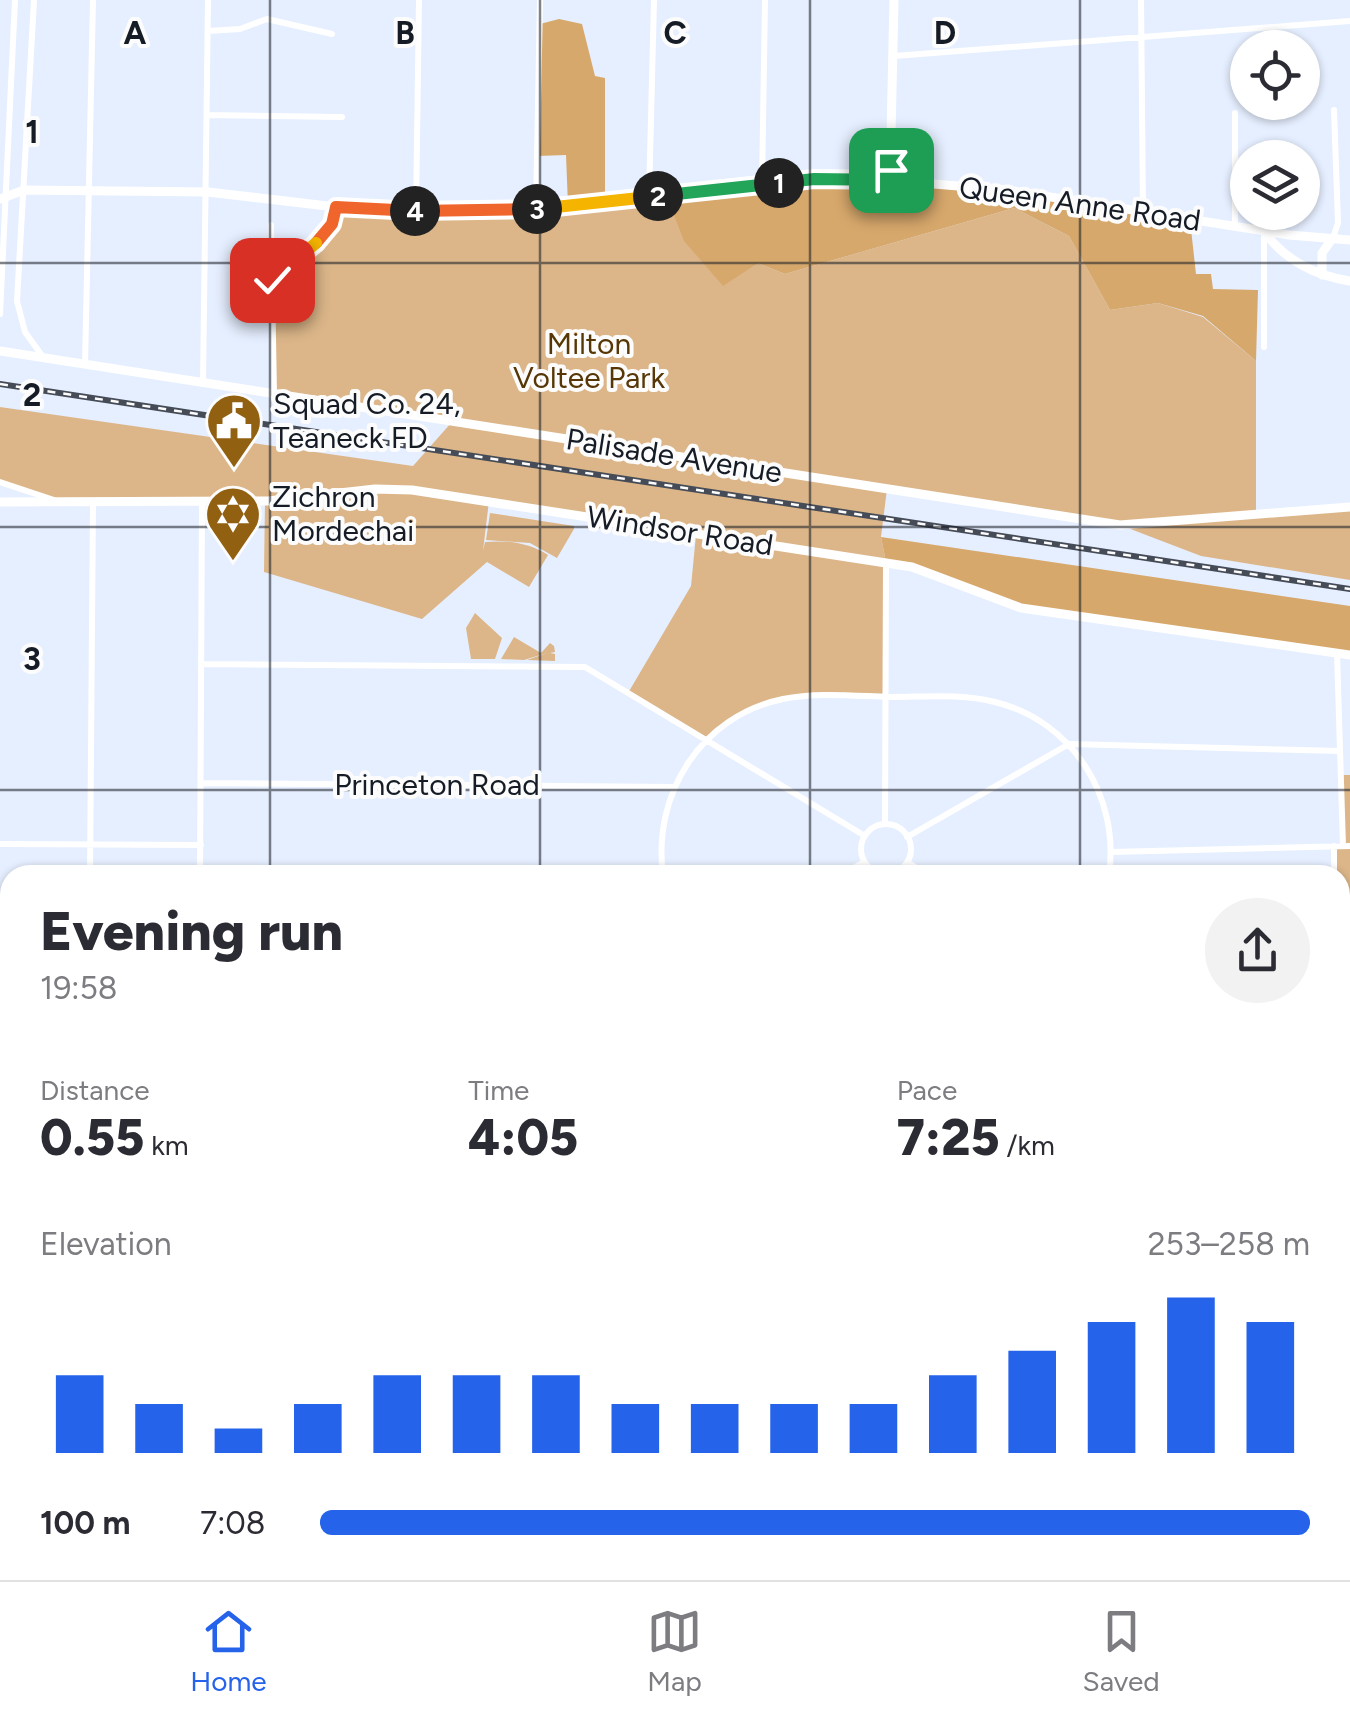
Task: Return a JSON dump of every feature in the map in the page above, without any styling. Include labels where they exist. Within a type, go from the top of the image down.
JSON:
[{"type":"street","points":[[0,314],[2,199],[15,0]]},
{"type":"street","points":[[34,0],[18,312],[29,340],[44,358]]},
{"type":"street","points":[[85,364],[94,0]]},
{"type":"street","points":[[204,384],[208,0]]},
{"type":"street","points":[[416,212],[419,0]]},
{"type":"street","points":[[536,209],[540,0]]},
{"type":"street","points":[[649,197],[654,0]]},
{"type":"street","points":[[762,184],[765,0]]},
{"type":"street","points":[[890,180],[894,0]]},
{"type":"street","points":[[1141,0],[1143,212]]},
{"type":"street","points":[[208,31],[240,29],[267,19],[332,34]]},
{"type":"street","points":[[894,56],[1350,21]]},
{"type":"street","points":[[1322,275],[1322,253],[1338,225],[1334,110]]},
{"type":"street","points":[[208,115],[342,117]]},
{"type":"street","name":"Queen Anne Road","points":[[2,199],[24,190],[208,192],[416,212],[536,209],[814,179],[890,180],[1006,190],[1230,226]]},
{"type":"street","points":[[272,280],[326,232],[336,207]]},
{"type":"street","points":[[271,225],[274,394]]},
{"type":"street","name":"Queen Anne Road","points":[[1257,230],[1350,240]]},
{"type":"street","points":[[1264,231],[1286,254],[1322,275],[1350,281]]},
{"type":"street","points":[[1264,231],[1264,346]]},
{"type":"street","name":"Palisade Avenue","points":[[0,351],[1120,525],[1350,507]]},
{"type":"street","points":[[0,482],[60,502]]},
{"type":"street","name":"Windsor Road","points":[[0,502],[293,500],[375,489],[412,490],[886,562],[931,572],[1001,603],[1043,612],[1350,655]]},
{"type":"street","points":[[200,865],[202,500]]},
{"type":"street","points":[[90,865],[94,501]]},
{"type":"street","points":[[886,562],[886,824]]},
{"type":"street","points":[[1112,852],[1342,846],[1337,653]]},
{"type":"street","points":[[202,664],[585,667],[865,836]]},
{"type":"street","points":[[662,865],[661,837],[674,787],[706,740],[738,716],[785,698],[888,696],[967,697],[998,702],[1030,715],[1069,744],[1098,787],[1108,820],[1110,865]]},
{"type":"street","points":[[908,837],[1069,744],[1340,750]]},
{"type":"street","name":"Princeton Road","points":[[201,783],[674,787]]},
{"type":"street","points":[[867,865],[861,850],[865,836],[886,824],[908,837],[911,848],[904,865]]},
{"type":"street","points":[[0,844],[200,845]]},
{"type":"street","points":[[859,865],[864,862]]},
{"type":"street","points":[[907,862],[912,865]]},
{"type":"green space","name":"Milton Voltee Park","points":[[666,195],[758,263],[785,274],[1014,208],[1069,236],[1110,310],[1158,303],[1203,317],[1256,361],[1256,512],[1350,507],[1350,580],[1201,556],[1120,525],[887,489],[881,537],[886,562],[888,697],[803,696],[754,707],[706,740],[628,693],[691,586],[696,535],[489,501],[483,551],[485,542],[502,542],[526,545],[548,555],[529,587],[487,562],[422,619],[264,572],[265,502],[60,502],[0,481],[0,407],[413,466],[451,423],[274,394],[272,280],[319,240],[336,207],[497,211]]},
{"type":"green space","points":[[490,513],[574,529],[557,558],[530,543],[486,540]]},
{"type":"green space","points":[[475,613],[502,638],[495,659],[471,659],[466,628]]},
{"type":"green space","points":[[514,637],[541,653],[550,643],[554,646],[555,652],[550,653],[555,654],[555,661],[527,660],[547,653],[524,660],[501,659]]},
{"type":"green space","points":[[1341,775],[1350,775],[1350,865],[1334,865],[1334,846],[1342,846]]},
{"type":"shaded area","points":[[559,19],[582,24],[595,76],[605,78],[605,202],[568,206],[566,155],[537,156],[540,24]]},
{"type":"shaded area","points":[[814,179],[986,187],[1190,220],[1196,274],[1211,274],[1213,289],[1258,290],[1256,361],[1203,316],[1158,303],[1110,310],[1069,236],[1014,208],[785,274],[758,263],[723,286],[684,241],[666,195]]},
{"type":"shaded area","points":[[881,537],[1350,606],[1350,655],[1043,612],[886,562]]},
{"type":"railway","points":[[0,384],[1350,589]]},
{"type":"place","name":"Squad Co. 24, Teaneck FD","points":[[234,470]]},
{"type":"place","name":"Zichron Mordechai","points":[[233,563]]},
{"type":"route","points":[[272,280],[320,240],[336,207],[416,212],[536,209],[814,179],[890,180],[891,170]]}]
